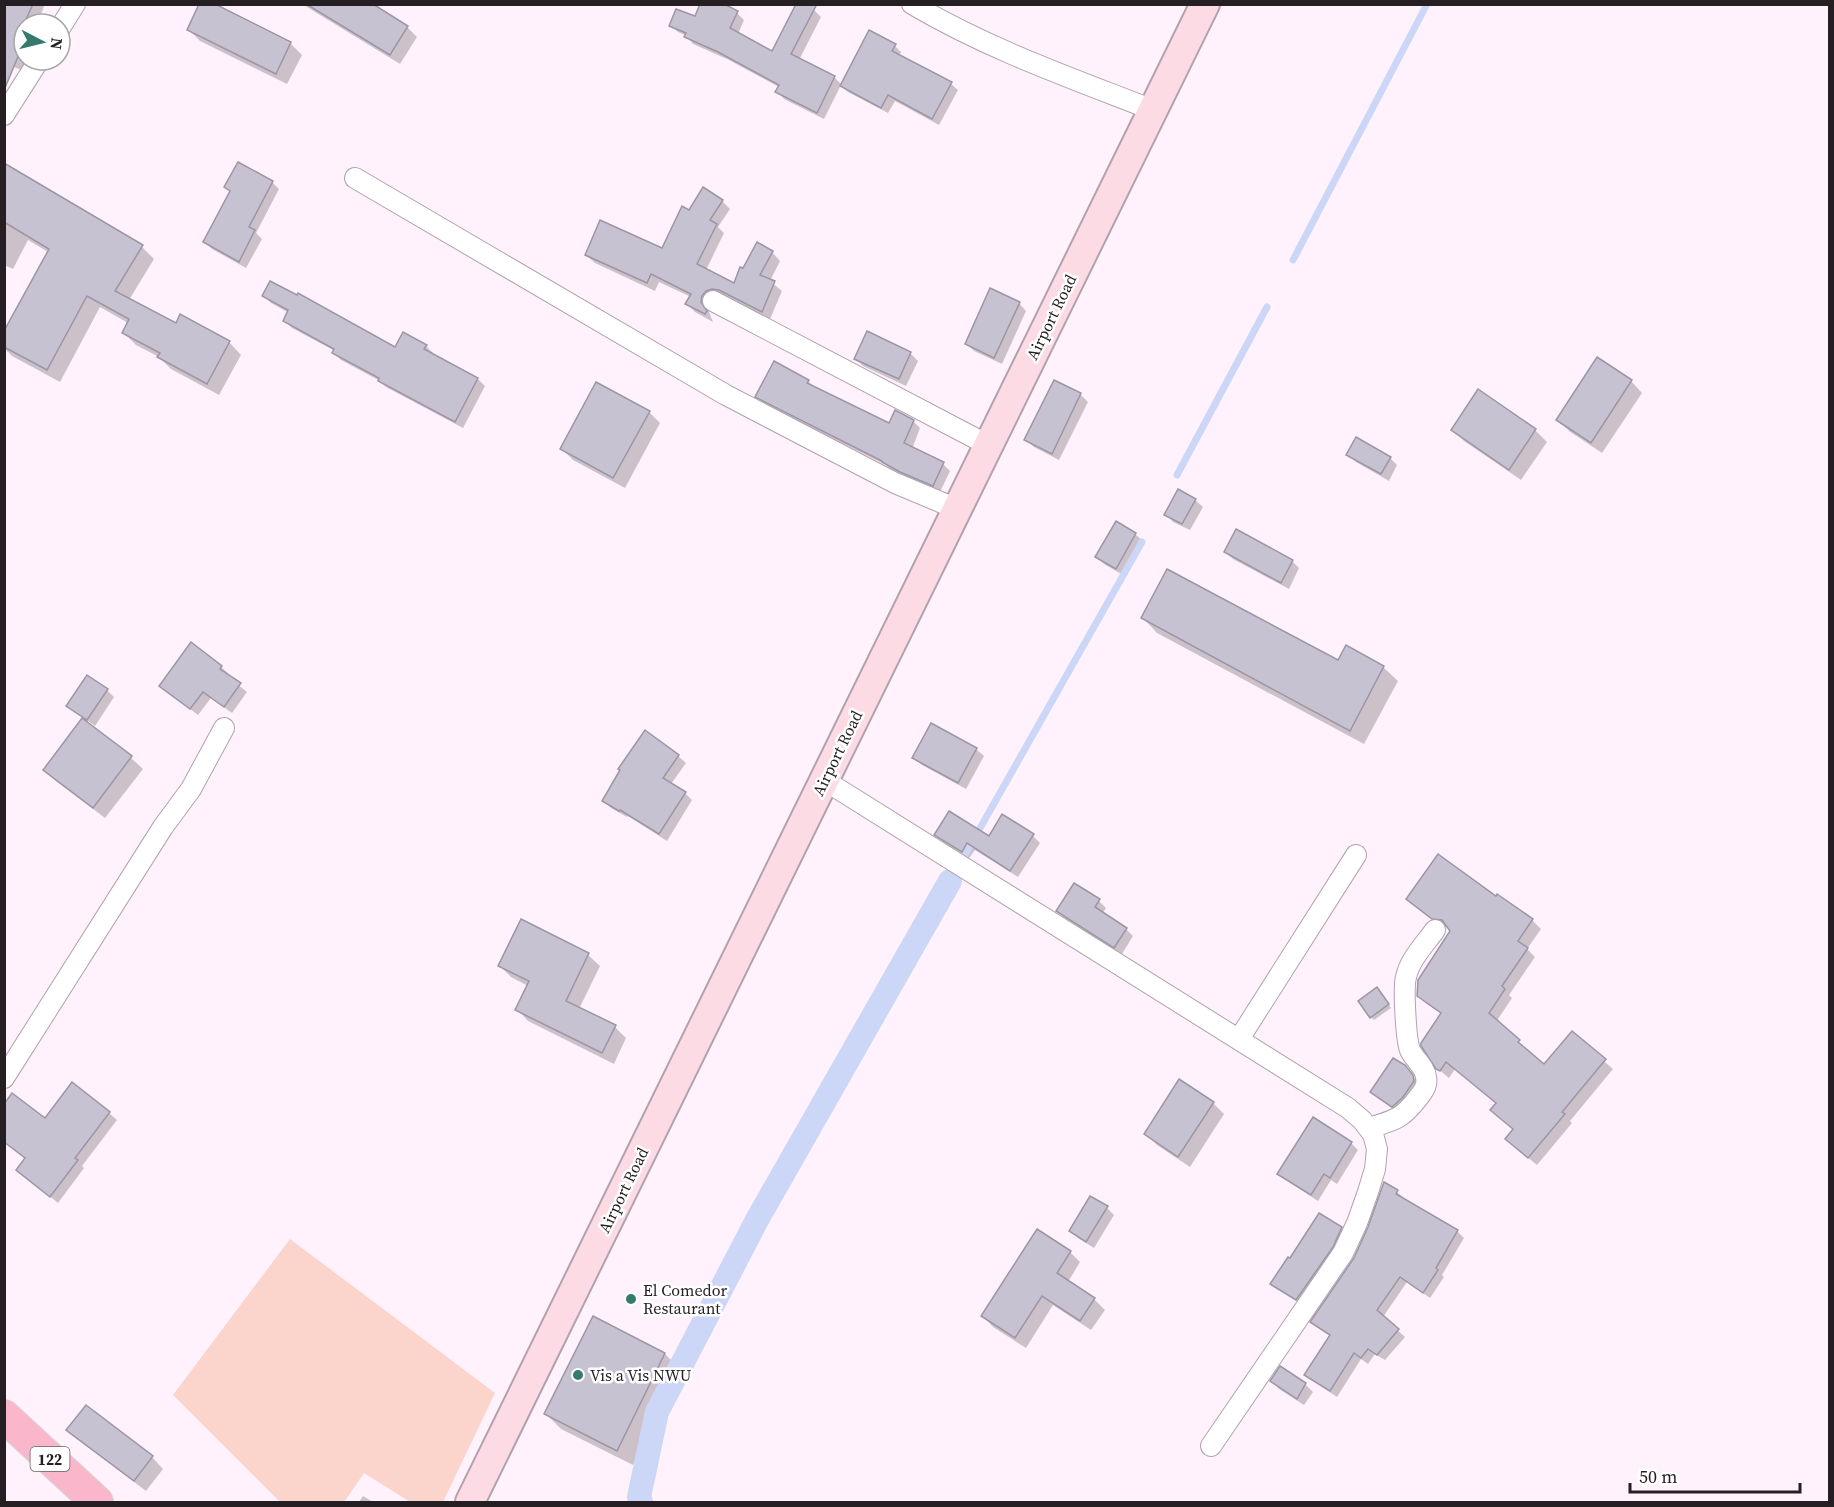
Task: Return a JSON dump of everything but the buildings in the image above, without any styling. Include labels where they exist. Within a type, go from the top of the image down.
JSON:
[{"type":"main road","name":"Airport Road","points":[[470,1503],[1205,4]]},
{"type":"main road","name":"122","points":[[4,1416],[97,1503]]},
{"type":"street","points":[[912,4],[941,22],[985,43],[1153,110]]},
{"type":"street","points":[[4,115],[31,72]]},
{"type":"street","points":[[355,178],[726,395],[895,483],[957,509]]},
{"type":"street","points":[[713,301],[988,445]]},
{"type":"street","points":[[4,1078],[157,837],[191,789],[224,728]]},
{"type":"street","points":[[824,780],[1348,1108],[1373,1134],[1377,1149],[1375,1169],[1365,1203],[1343,1253],[1211,1446]]},
{"type":"street","points":[[1239,1039],[1356,855]]},
{"type":"street","points":[[1369,1128],[1394,1120],[1410,1110],[1426,1087],[1425,1071],[1409,1048],[1403,991],[1411,964],[1436,930]]},
{"type":"shaded area","points":[[290,1239],[495,1393],[443,1502],[410,1502],[364,1473],[344,1502],[280,1502],[173,1395]]},
{"type":"waterway","points":[[1293,260],[1427,4]]},
{"type":"waterway","points":[[1177,475],[1267,307]]},
{"type":"waterway","points":[[962,860],[1142,542]]},
{"type":"waterway","points":[[641,1502],[639,1497],[657,1412],[758,1218],[950,881]]},
{"type":"place","name":"El Comedor Restaurant","points":[[631,1299]]},
{"type":"place","name":"Vis a Vis NWU","points":[[578,1375]]}]
